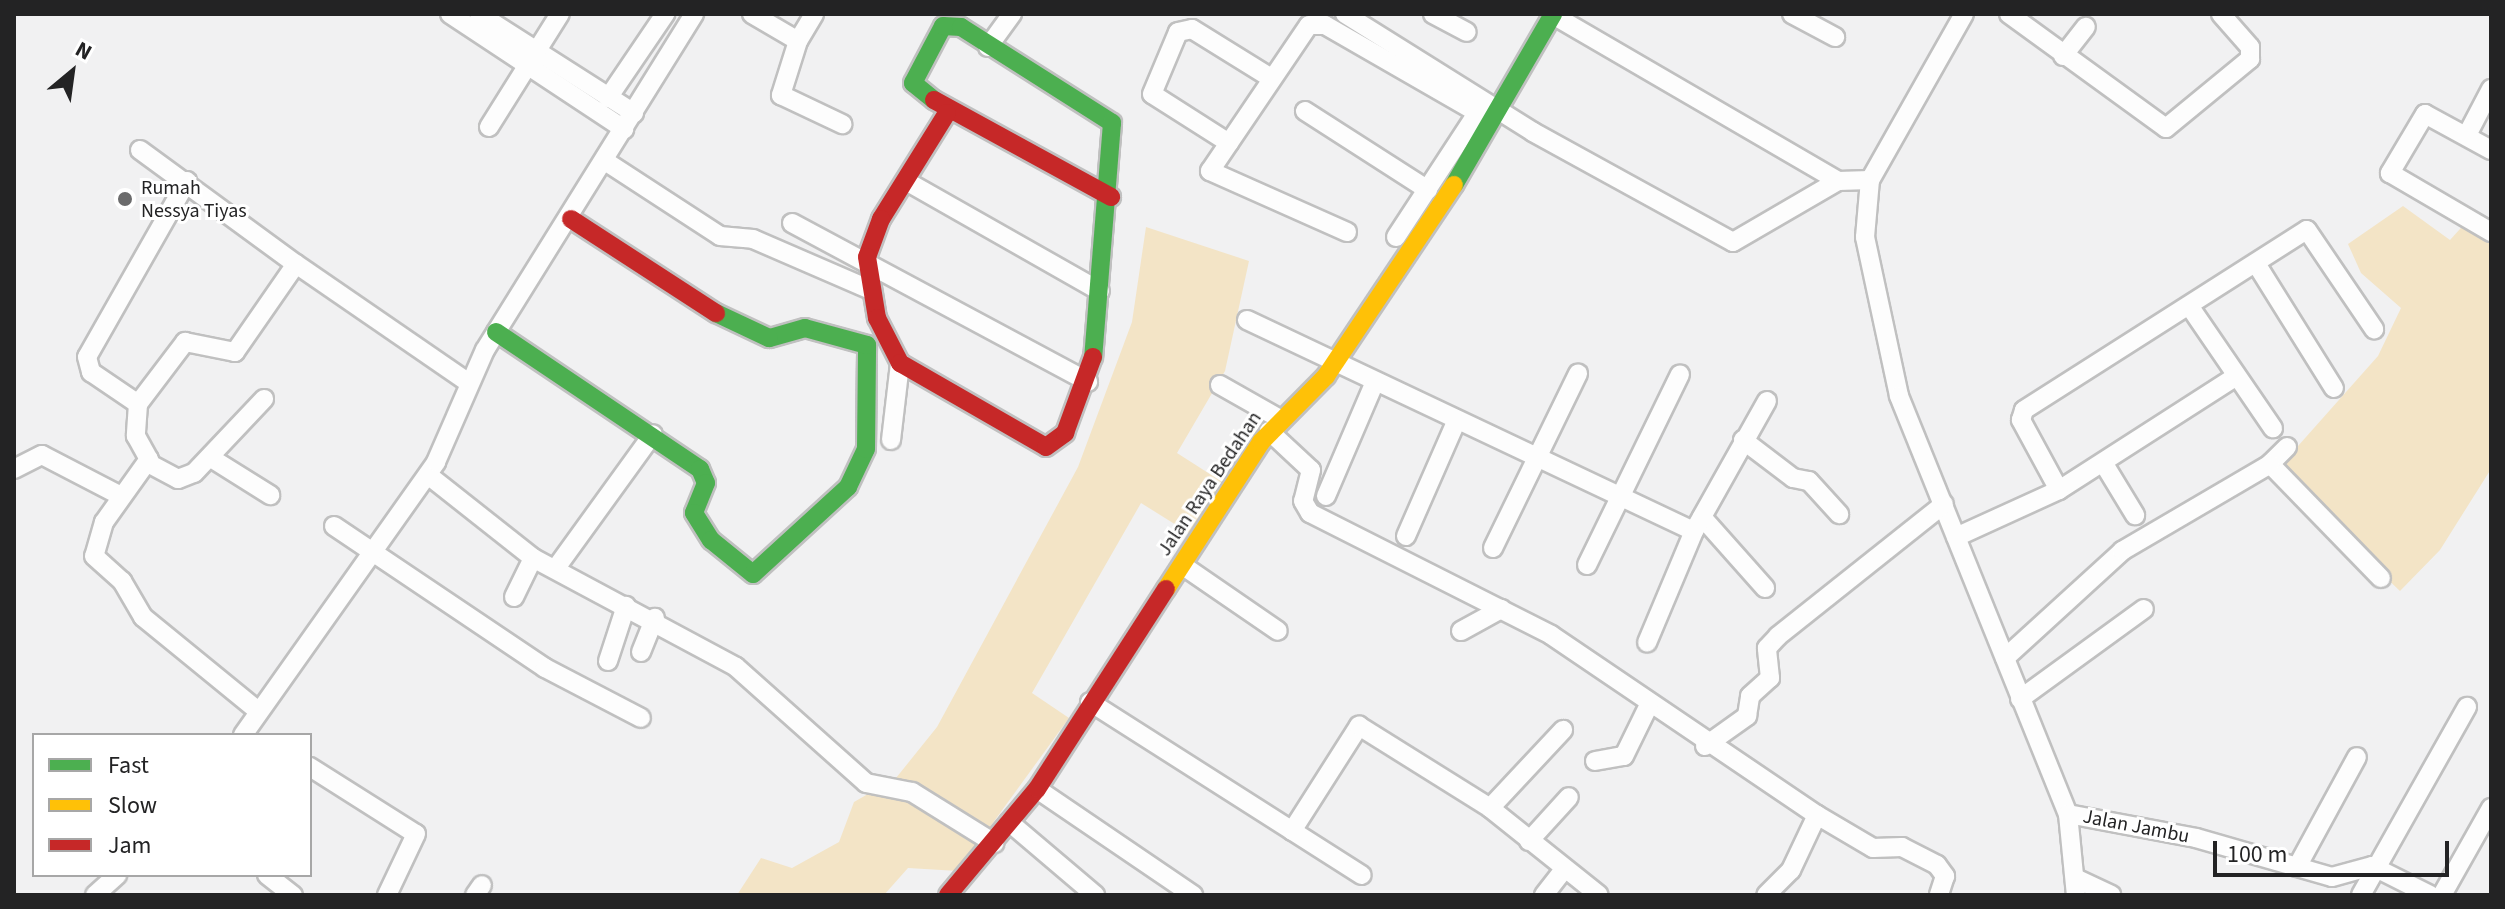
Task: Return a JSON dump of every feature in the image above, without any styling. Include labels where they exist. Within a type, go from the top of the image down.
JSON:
[{"type":"street","points":[[450,14],[634,113]]},
{"type":"street","points":[[479,14],[624,129]]},
{"type":"street","points":[[489,127],[560,14]]},
{"type":"street","points":[[608,98],[665,14]]},
{"type":"street","points":[[250,733],[257,710],[375,552],[428,475],[469,383],[496,332],[571,219],[694,14]]},
{"type":"street","points":[[752,14],[798,41]]},
{"type":"street","points":[[814,14],[798,41],[781,95],[842,124]]},
{"type":"street","points":[[988,47],[1012,14]]},
{"type":"street","points":[[1345,14],[1487,108]]},
{"type":"street","points":[[1433,14],[1467,32]]},
{"type":"street","points":[[1553,14],[1838,181]]},
{"type":"street","name":"Jalan Raya Bedahan","points":[[948,895],[1037,789],[1090,702],[1275,425],[1334,363],[1487,108],[1553,14]]},
{"type":"street","points":[[1792,14],[1835,37]]},
{"type":"street","points":[[1964,14],[1870,180],[1865,237],[1887,346],[1956,537],[2068,814],[2075,886],[2111,895]]},
{"type":"street","points":[[2009,14],[2157,125],[2175,126],[2250,59],[2250,47],[2221,14]]},
{"type":"street","points":[[1347,232],[1218,177],[1212,164],[1271,78],[1316,22],[1487,108],[1733,242],[1838,181],[1870,180]]},
{"type":"street","points":[[947,113],[906,181],[867,257],[871,290],[884,341],[900,363],[1046,447],[1065,433],[1088,382],[1111,197],[1108,118],[951,24],[935,38],[913,83],[947,113],[1111,197]]},
{"type":"street","points":[[2063,56],[2086,27]]},
{"type":"street","points":[[1229,143],[1152,94],[1178,32],[1192,29],[1271,78]]},
{"type":"street","points":[[2467,135],[2491,89]]},
{"type":"street","points":[[1396,237],[1487,108]]},
{"type":"street","points":[[1305,111],[1428,190]]},
{"type":"street","points":[[2491,150],[2425,114],[2390,173],[2491,232]]},
{"type":"street","points":[[145,153],[296,264],[469,383]]},
{"type":"street","points":[[605,161],[720,236],[753,239],[871,290]]},
{"type":"street","points":[[138,404],[91,372],[87,357],[187,181]]},
{"type":"street","points":[[906,181],[1100,291]]},
{"type":"street","points":[[496,332],[653,434],[704,474],[694,513],[711,540],[758,574],[848,487],[866,449],[871,350],[805,328],[769,338],[756,334],[663,284],[571,219]]},
{"type":"street","points":[[792,223],[867,257],[1088,382]]},
{"type":"street","points":[[2059,490],[2021,420],[2024,410],[2257,265],[2307,230],[2374,329]]},
{"type":"street","points":[[264,399],[211,458],[178,479],[148,463],[136,436],[138,404],[185,342],[235,352],[296,264]]},
{"type":"street","points":[[2257,265],[2334,388]]},
{"type":"street","points":[[2190,307],[2235,377],[2273,428]]},
{"type":"street","points":[[1247,320],[1456,422],[1618,494],[1698,524],[1765,588]]},
{"type":"street","points":[[891,440],[900,363]]},
{"type":"street","points":[[1493,548],[1578,374]]},
{"type":"street","points":[[1587,565],[1618,494],[1680,374]]},
{"type":"street","points":[[1956,537],[2059,490],[2104,464],[2235,377]]},
{"type":"street","points":[[1326,496],[1374,384]]},
{"type":"street","points":[[1220,385],[1275,425],[1311,470],[1303,501],[1310,513],[1501,609],[1604,667],[1705,746],[1873,848],[1902,847],[1937,865],[1945,876],[1939,895]]},
{"type":"street","points":[[1647,643],[1698,524],[1767,401]]},
{"type":"street","points":[[1406,536],[1456,422]]},
{"type":"street","points":[[556,568],[653,434]]},
{"type":"street","points":[[1743,440],[1793,478],[1809,481],[1839,514]]},
{"type":"street","points":[[2005,658],[2122,551],[2270,464],[2287,447]]},
{"type":"street","points":[[14,469],[42,455],[121,496]]},
{"type":"street","points":[[211,458],[270,495]]},
{"type":"street","points":[[148,463],[121,496],[95,544],[97,562],[122,581],[143,617],[257,710]]},
{"type":"street","points":[[2104,464],[2135,515]]},
{"type":"street","points":[[2270,464],[2381,578]]},
{"type":"street","points":[[428,475],[533,558],[655,618],[736,667],[866,783],[912,792],[994,843]]},
{"type":"street","points":[[1705,746],[1747,716],[1750,696],[1770,678],[1767,648],[1778,636],[1944,504]]},
{"type":"street","points":[[334,526],[545,668],[641,718]]},
{"type":"street","points":[[514,597],[533,558]]},
{"type":"street","points":[[1182,565],[1278,631]]},
{"type":"street","points":[[608,661],[626,606]]},
{"type":"street","points":[[1461,631],[1501,609]]},
{"type":"street","points":[[2020,699],[2144,609]]},
{"type":"street","points":[[641,652],[655,618]]},
{"type":"street","points":[[1090,702],[1362,875]]},
{"type":"street","points":[[1595,761],[1624,756],[1649,705]]},
{"type":"street","points":[[2361,895],[2372,866],[2467,707]]},
{"type":"street","points":[[1292,831],[1359,726],[1490,808],[1599,895]]},
{"type":"street","points":[[1490,808],[1563,730]]},
{"type":"street","points":[[2297,867],[2357,757]]},
{"type":"street","points":[[312,768],[416,834],[387,895]]},
{"type":"street","points":[[1037,789],[1193,895]]},
{"type":"street","points":[[1529,841],[1569,797]]},
{"type":"street","points":[[2442,895],[2491,808]]},
{"type":"street","name":"Jalan Jambu","points":[[2068,814],[2332,877],[2372,866]]},
{"type":"street","points":[[1766,895],[1791,870],[1817,815]]},
{"type":"street","points":[[1009,822],[1095,895]]},
{"type":"street","points":[[2372,866],[2430,895]]},
{"type":"street","points":[[1544,895],[1564,869]]},
{"type":"street","points":[[95,895],[115,877]]},
{"type":"street","points":[[269,877],[284,893]]},
{"type":"shaded area","points":[[2403,206],[2450,240],[2469,219],[2491,231],[2491,469],[2440,550],[2400,591],[2275,472],[2378,356],[2401,308],[2361,273],[2348,244]]},
{"type":"shaded area","points":[[1146,227],[1249,261],[1225,371],[1177,453],[1227,485],[1197,538],[1141,503],[1032,693],[1069,718],[958,871],[908,868],[884,895],[737,895],[761,858],[792,868],[839,842],[854,802],[896,778],[937,727],[1078,467],[1132,322]]},
{"type":"traffic: fast","points":[[1454,185],[1553,14]]},
{"type":"traffic: fast","points":[[934,100],[913,83],[943,26],[961,27],[1112,123],[1093,357]]},
{"type":"traffic: fast","points":[[496,332],[700,469],[706,483],[694,513],[711,540],[753,574],[848,487],[866,449],[867,345],[805,328],[769,338],[716,313]]},
{"type":"traffic: slow","points":[[1166,589],[1261,442],[1326,376],[1454,185]]},
{"type":"traffic: jam","points":[[934,100],[1111,197]]},
{"type":"traffic: jam","points":[[947,113],[881,219],[867,257],[877,318],[900,363],[1046,447],[1065,433],[1093,357]]},
{"type":"traffic: jam","points":[[571,219],[716,313]]},
{"type":"traffic: jam","points":[[948,895],[1037,789],[1166,589]]},
{"type":"place","name":"Rumah Nessya Tiyas","points":[[125,199]]}]
